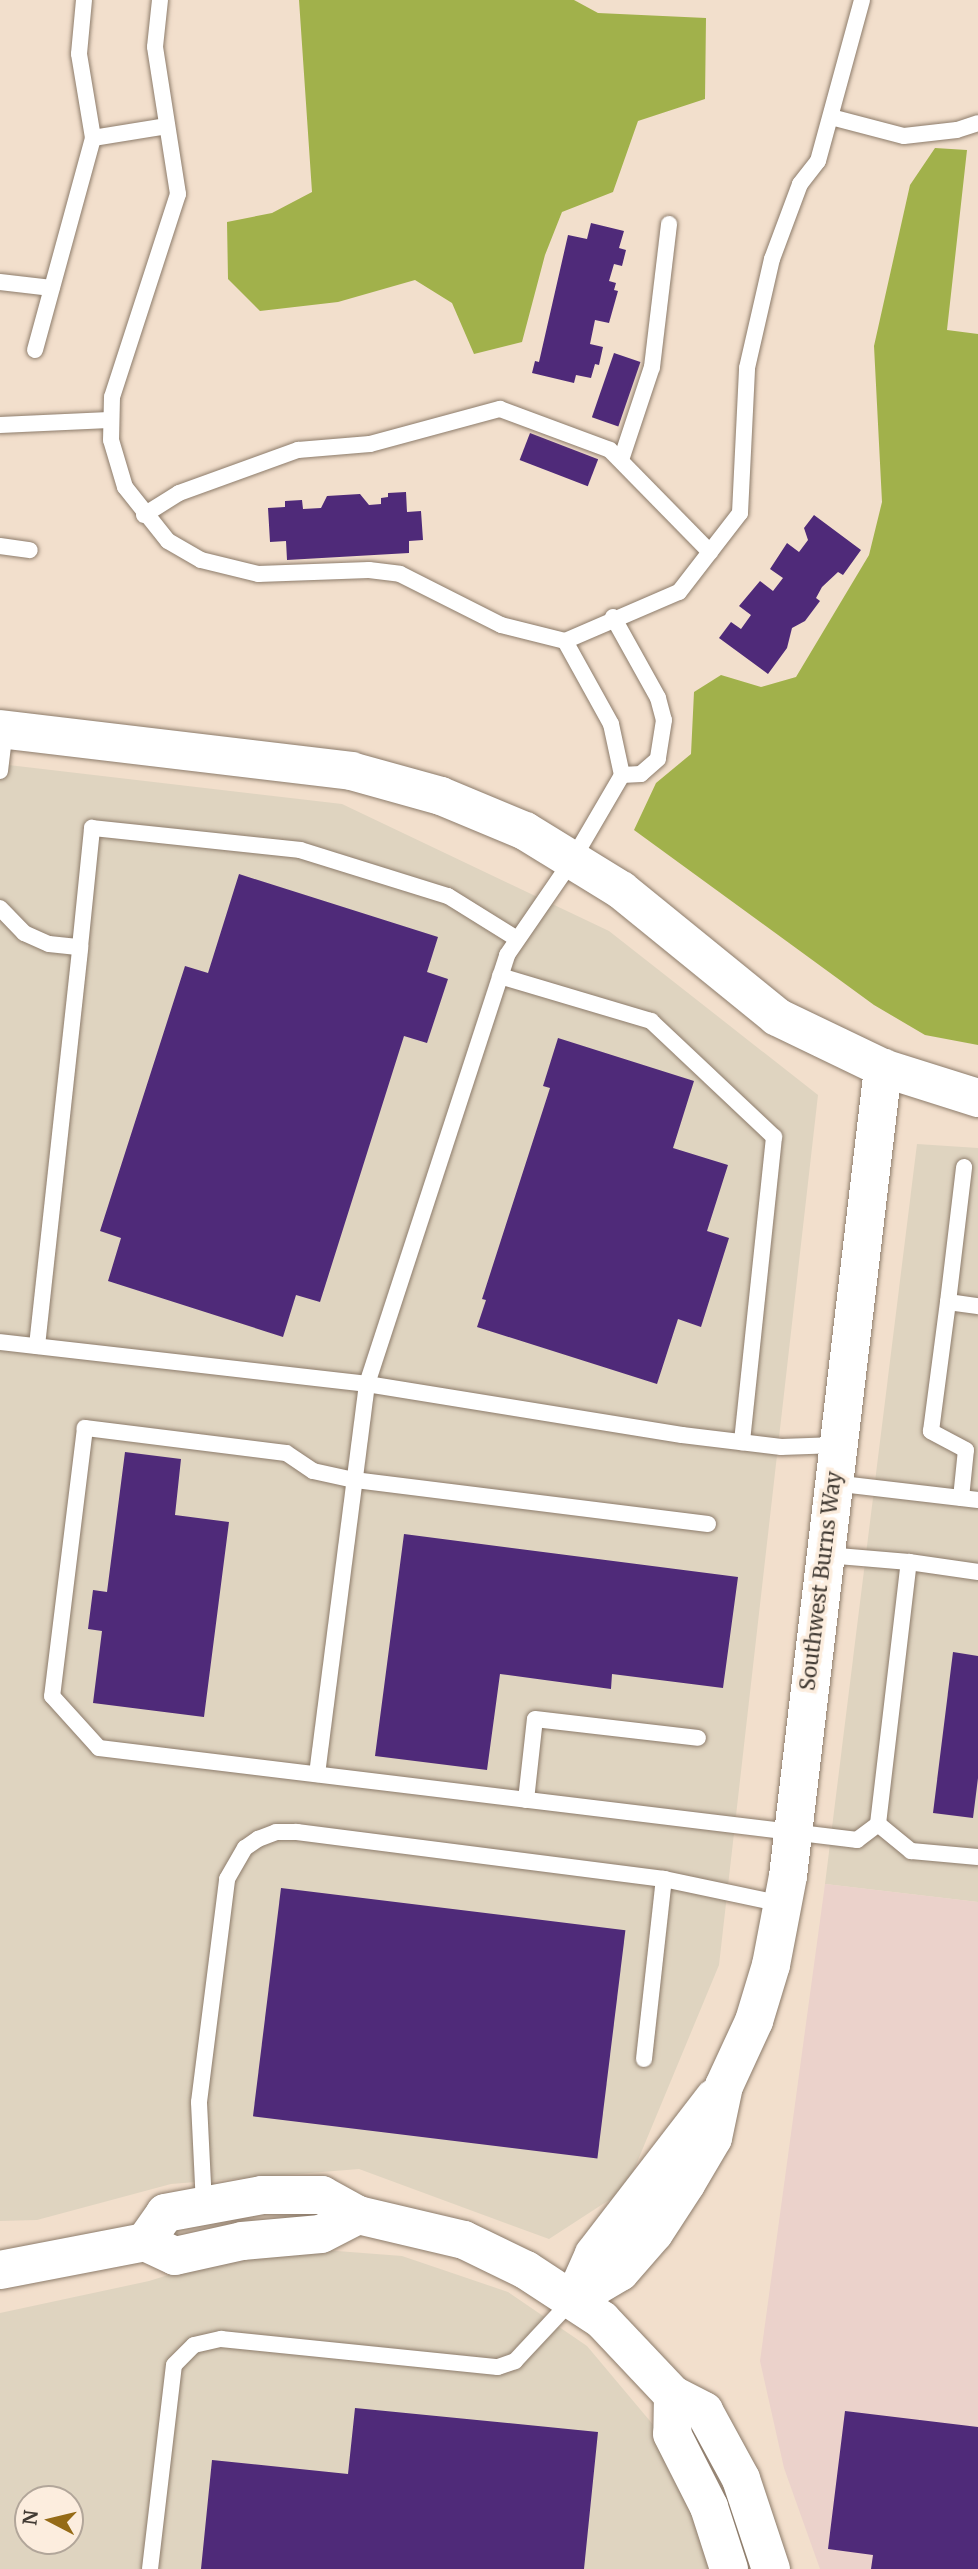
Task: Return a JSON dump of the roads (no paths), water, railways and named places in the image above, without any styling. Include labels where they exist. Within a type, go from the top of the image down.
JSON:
[{"type":"street","points":[[2,729],[384,778],[489,815],[573,859],[621,890],[777,1017],[883,1068],[978,1098]]},
{"type":"street","name":"Southwest Burns Way","points":[[573,2299],[620,2272],[654,2234],[713,2138],[724,2086],[754,2021],[784,1904],[883,1068]]},
{"type":"street","points":[[145,2242],[165,2213],[262,2195],[322,2194],[358,2215],[464,2240],[573,2299],[625,2341],[673,2395],[704,2411],[725,2447],[753,2511],[771,2569]]},
{"type":"street","points":[[0,2270],[145,2242],[175,2256],[242,2241],[321,2234],[358,2215]]},
{"type":"street","points":[[673,2395],[672,2434],[709,2507],[729,2569]]},
{"type":"lane","points":[[35,350],[93,138],[79,54],[84,0]]},
{"type":"lane","points":[[160,0],[155,47],[178,194],[112,397],[109,420],[125,487],[144,515],[179,547],[236,571],[400,574],[501,625],[565,641],[613,618],[679,592],[740,513],[747,369],[772,259],[800,184],[818,161],[862,0]]},
{"type":"lane","points":[[831,117],[904,136],[957,130],[978,123]]},
{"type":"lane","points":[[93,138],[167,126]]},
{"type":"lane","points":[[621,460],[652,367],[670,224]]},
{"type":"lane","points":[[0,282],[52,288]]},
{"type":"lane","points":[[144,515],[179,494],[298,450],[370,444],[500,409],[610,450],[710,552]]},
{"type":"lane","points":[[0,425],[109,420]]},
{"type":"lane","points":[[0,546],[30,550]]},
{"type":"lane","points":[[613,618],[658,698],[664,720],[658,759],[641,774],[622,775]]},
{"type":"lane","points":[[317,1774],[366,1384],[500,976],[517,939],[573,859],[622,775],[611,724],[565,641]]},
{"type":"lane","points":[[0,771],[2,729]]},
{"type":"lane","points":[[37,1346],[92,828],[300,850],[448,896],[517,939]]},
{"type":"lane","points":[[0,908],[24,933],[49,944],[80,947]]},
{"type":"lane","points":[[500,976],[651,1021],[774,1137],[742,1442]]},
{"type":"lane","points":[[961,1498],[972,1447],[932,1431],[964,1167]]},
{"type":"lane","points":[[948,1302],[978,1306]]},
{"type":"lane","points":[[0,1342],[366,1384],[781,1447],[837,1445]]},
{"type":"lane","points":[[708,1524],[354,1480],[313,1471],[286,1452],[85,1428],[52,1696],[99,1748],[857,1840],[878,1824],[909,1562]]},
{"type":"lane","points":[[833,1483],[978,1500]]},
{"type":"lane","points":[[824,1555],[909,1562],[978,1572]]},
{"type":"lane","points":[[526,1800],[535,1719],[698,1738]]},
{"type":"lane","points":[[878,1824],[911,1851],[978,1857]]},
{"type":"lane","points":[[204,2205],[199,2102],[227,1879],[245,1848],[276,1832],[297,1832],[664,1879],[784,1904]]},
{"type":"lane","points":[[644,2059],[664,1879]]},
{"type":"lane","points":[[150,2569],[174,2365],[194,2345],[222,2339],[498,2367],[515,2361],[573,2299]]}]
